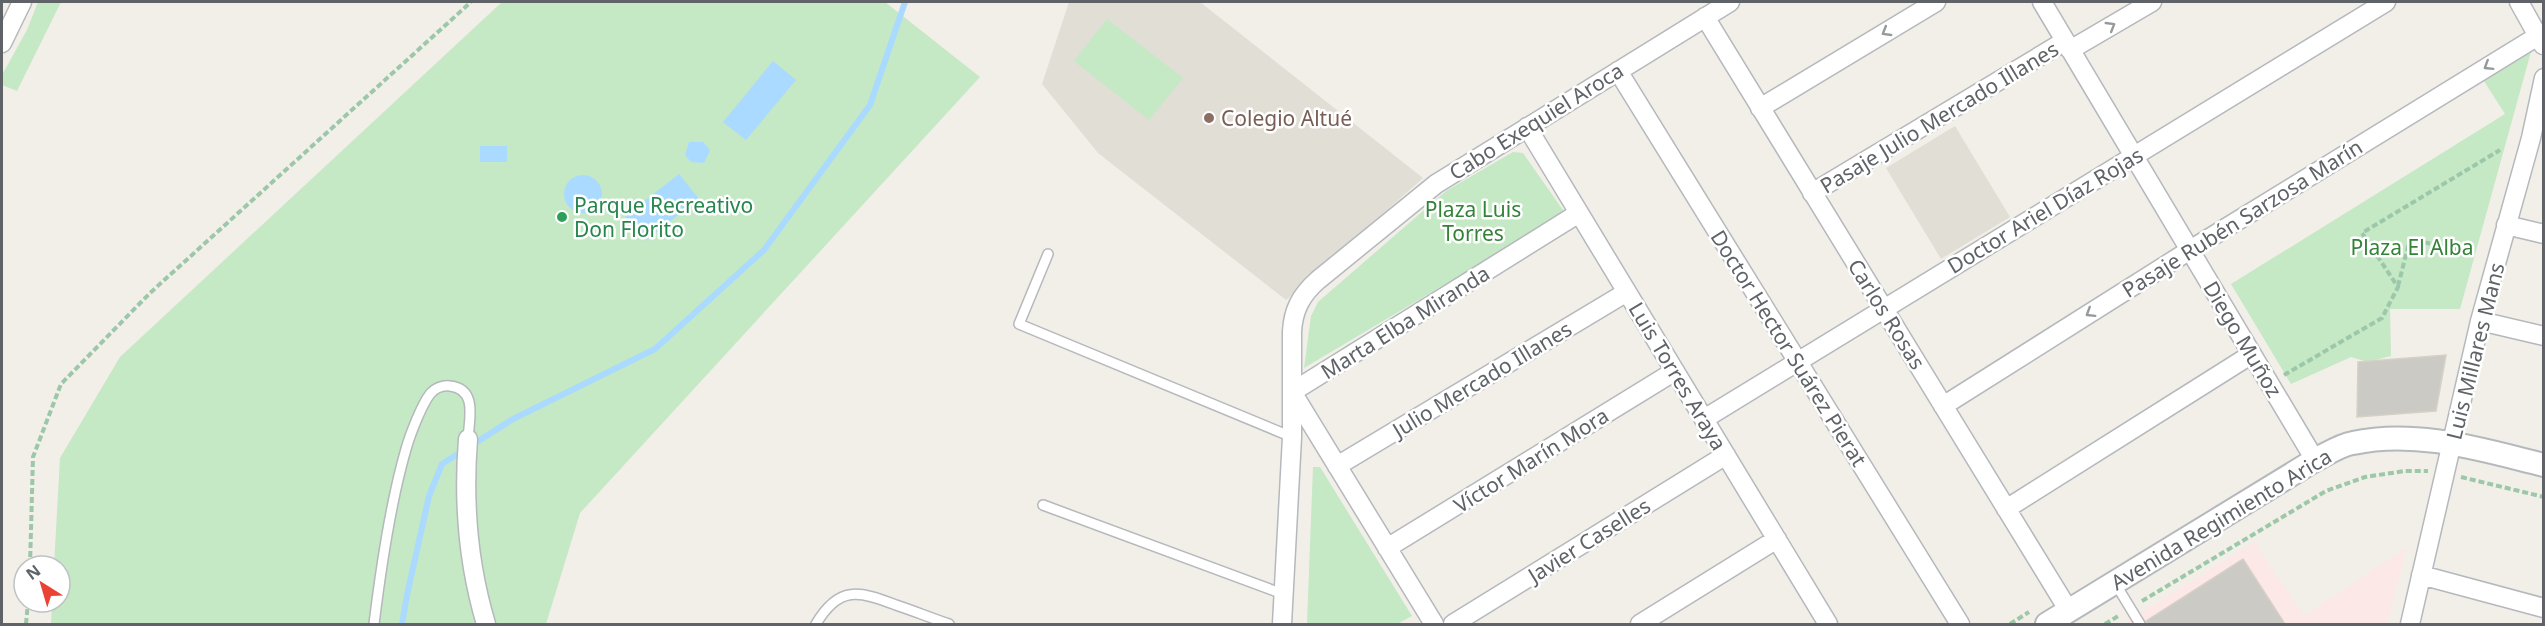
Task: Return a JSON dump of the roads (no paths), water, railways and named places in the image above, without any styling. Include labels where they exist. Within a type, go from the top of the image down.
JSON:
[{"type":"street","points":[[2,43],[22,2]]},
{"type":"street","name":"Cabo Exequiel Aroca","points":[[1282,624],[1292,437],[1293,319],[1296,307],[1309,288],[1436,184],[1730,2]]},
{"type":"street","points":[[1760,108],[1936,2]]},
{"type":"street","name":"Diego Muñoz","points":[[2042,2],[2315,460]]},
{"type":"street","name":"Pasaje Julio Mercado Illanes","points":[[1812,193],[2068,45],[2152,2]]},
{"type":"street","name":"Doctor Ariel Díaz Rojas","points":[[1704,419],[2386,2]]},
{"type":"street","points":[[2519,2],[2542,39]]},
{"type":"street","name":"Carlos Rosas","points":[[1705,17],[2069,612]]},
{"type":"street","name":"Pasaje Rubén Sarzosa Marín","points":[[1943,406],[2190,250],[2542,39]]},
{"type":"street","name":"Doctor Hector Suárez Pierat","points":[[1618,71],[1960,624]]},
{"type":"street","name":"Luis Millares Mans","points":[[2410,624],[2480,321],[2506,225],[2537,139],[2544,78]]},
{"type":"street","name":"Luis Torres Araya","points":[[1527,128],[1827,624]]},
{"type":"street","name":"Marta Elba Miranda","points":[[1292,393],[1579,213]]},
{"type":"street","points":[[2506,225],[2544,234]]},
{"type":"street","name":"Julio Mercado Illanes","points":[[1337,466],[1627,291]]},
{"type":"street","points":[[2480,321],[2544,336]]},
{"type":"street","points":[[2006,509],[2252,354]]},
{"type":"street","name":"Víctor Marín Mora","points":[[1387,548],[1675,371]]},
{"type":"street","points":[[1292,393],[1434,624]]},
{"type":"street","points":[[468,439],[466,457],[467,531],[472,568],[486,624]]},
{"type":"street","name":"Avenida Regimiento Arica","points":[[2047,624],[2315,460],[2351,443],[2400,439],[2452,443],[2544,465]]},
{"type":"street","name":"Javier Caselles","points":[[1453,624],[1726,455]]},
{"type":"street","points":[[1640,624],[1777,539]]},
{"type":"street","points":[[2421,575],[2544,608]]},
{"type":"lane","points":[[1048,254],[1019,324],[1292,437]]},
{"type":"lane","points":[[374,624],[381,567],[406,448],[427,400],[435,390],[447,385],[466,393],[471,406],[468,439]]},
{"type":"lane","points":[[1043,505],[1283,594]]},
{"type":"lane","points":[[2115,583],[2140,624]]},
{"type":"lane","points":[[816,624],[823,613],[840,598],[866,593],[949,624]]},
{"type":"water","points":[[773,61],[796,80],[746,140],[723,122]]},
{"type":"water","points":[[689,142],[703,142],[710,150],[704,163],[691,162],[685,155]]},
{"type":"water","points":[[480,146],[507,146],[507,162],[480,162]]},
{"type":"water","points":[[679,174],[699,199],[645,241],[625,216]]},
{"type":"water","points":[[583,175],[590,176],[596,181],[601,187],[601,201],[596,207],[590,212],[583,213],[576,212],[570,207],[565,201],[564,194],[565,187],[570,181],[576,176]]},
{"type":"waterway","points":[[402,624],[429,496],[442,464],[513,419],[655,349],[764,250],[870,105],[905,2]]},
{"type":"place","name":"Colegio Altué","points":[[1209,118]]},
{"type":"place","name":"Parque Recreativo Don Florito","points":[[562,217]]},
{"type":"park label","name":"Plaza Luis Torres","points":[[1473,221]]},
{"type":"park label","name":"Plaza El Alba","points":[[2412,247]]}]
